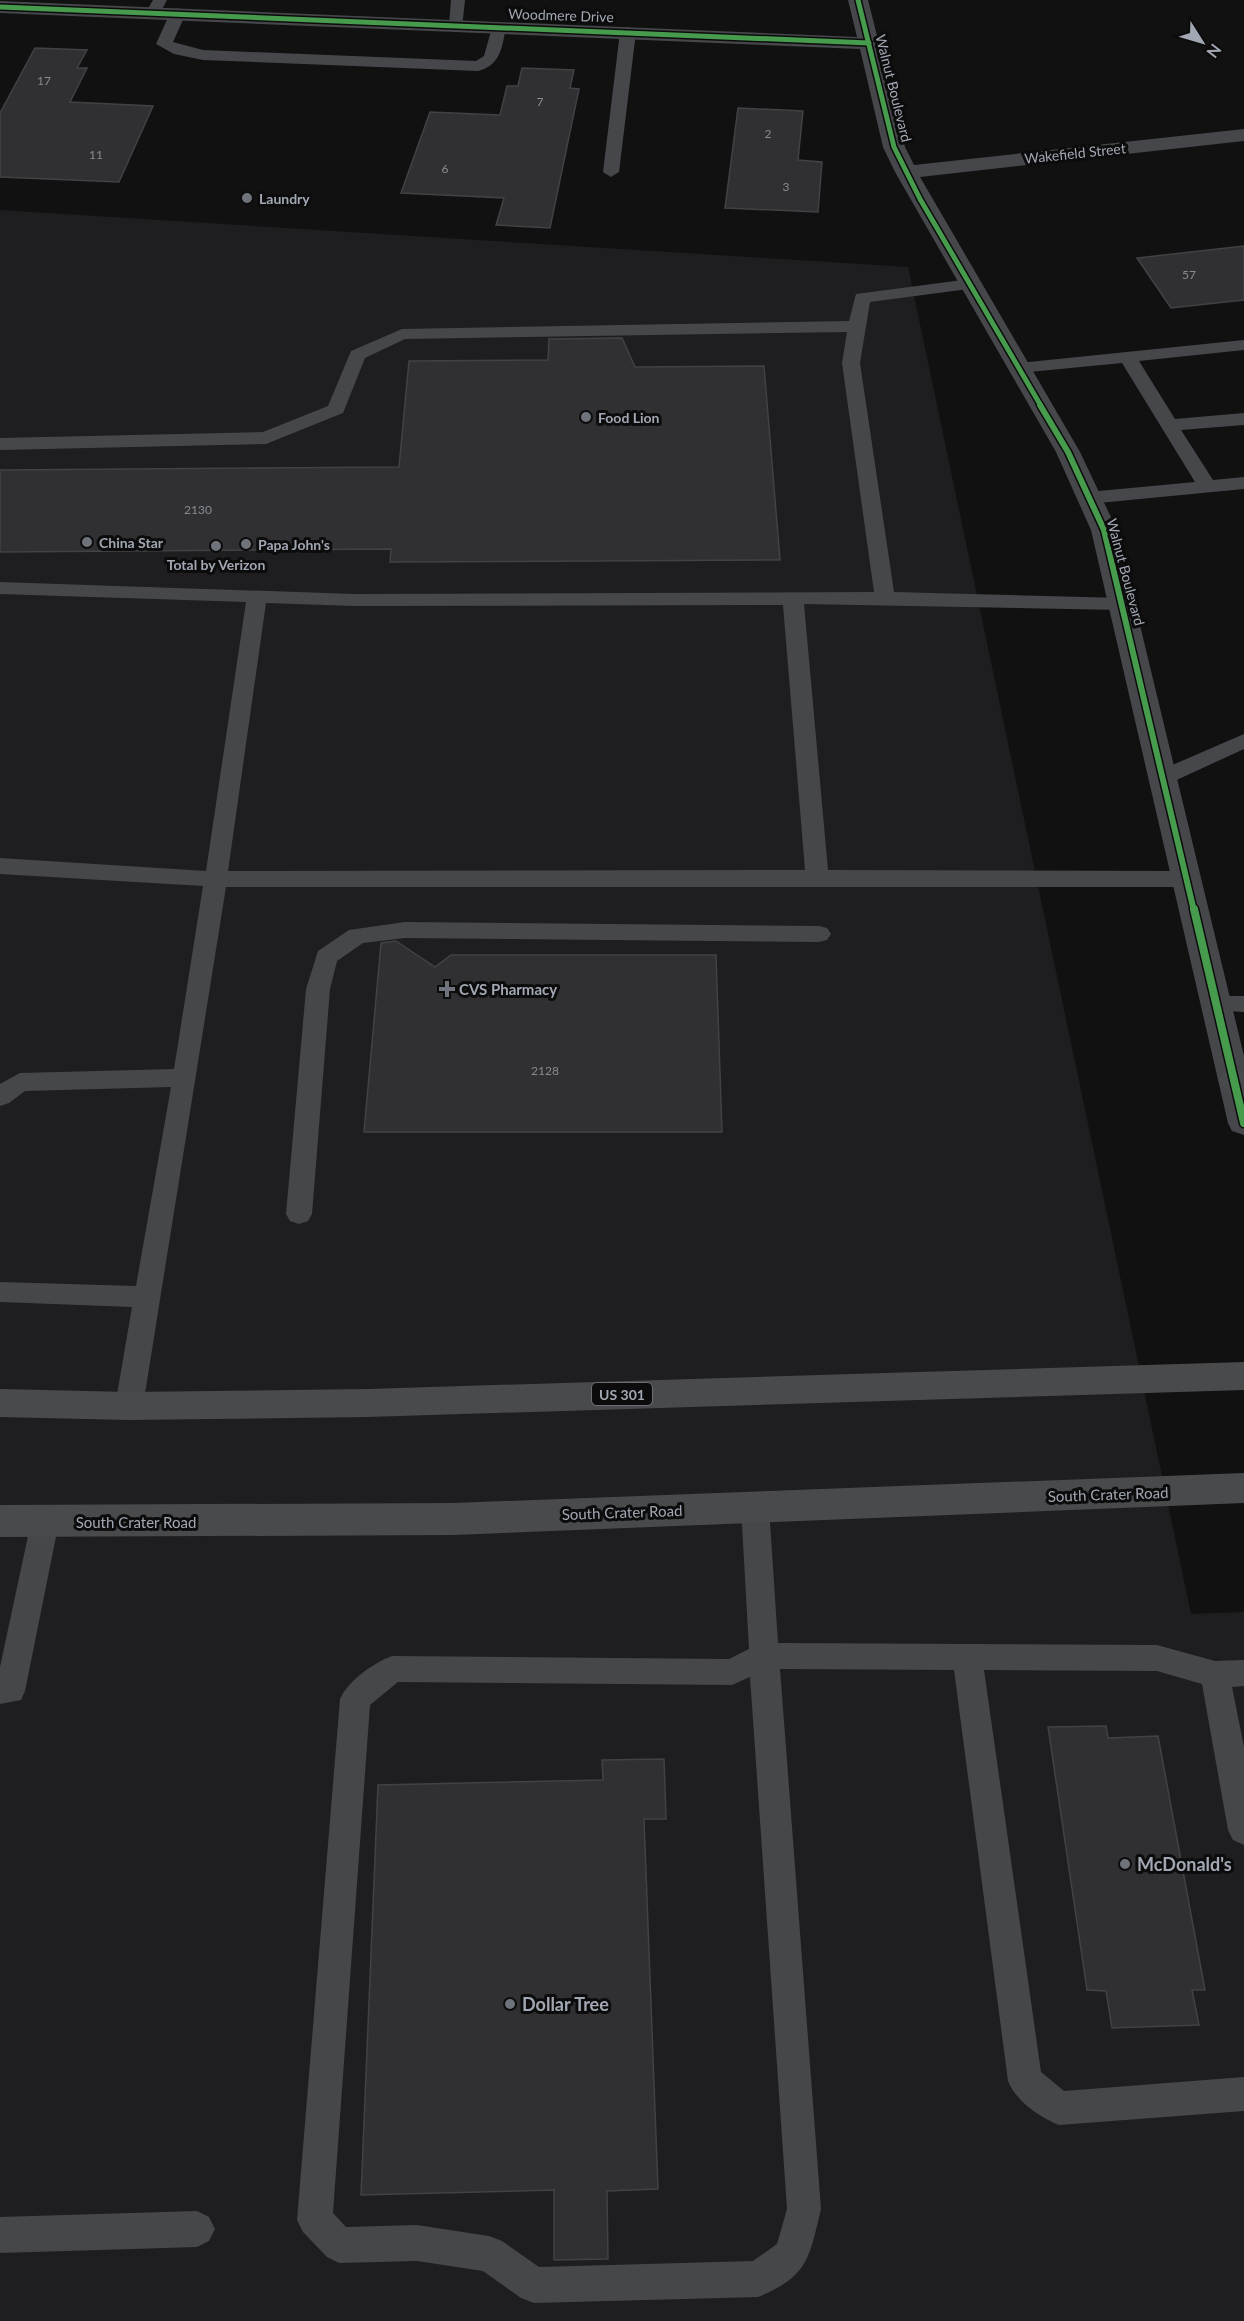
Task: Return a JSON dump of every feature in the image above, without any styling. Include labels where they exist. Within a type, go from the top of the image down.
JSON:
[{"type":"main road","name":"US 301","points":[[0,1403],[129,1406],[368,1403],[1244,1376]]},
{"type":"main road","name":"South Crater Road","points":[[0,1521],[454,1519],[1244,1488]]},
{"type":"street","name":"Walnut Boulevard","points":[[858,0],[894,147],[906,172],[1068,452],[1104,530],[1162,778],[1239,1085],[1244,1123]]},
{"type":"street","name":"Woodmere Drive","points":[[0,7],[157,6],[178,13],[868,43]]},
{"type":"street","name":"Wakefield Street","points":[[906,172],[1244,135]]},
{"type":"lane","points":[[457,25],[458,0]]},
{"type":"lane","points":[[178,13],[164,44],[179,51],[202,55],[478,66],[487,64],[492,59],[498,27]]},
{"type":"lane","points":[[611,171],[628,32]]},
{"type":"lane","points":[[885,598],[851,363],[862,298],[970,284]]},
{"type":"lane","points":[[0,444],[266,438],[336,409],[357,355],[402,334],[857,326]]},
{"type":"lane","points":[[1019,368],[1244,345]]},
{"type":"lane","points":[[1126,357],[1207,486]]},
{"type":"lane","points":[[1169,425],[1244,419]]},
{"type":"lane","points":[[1089,498],[1244,483]]},
{"type":"lane","points":[[0,588],[355,600],[885,598],[1122,604]]},
{"type":"lane","points":[[129,1406],[184,1078],[257,598]]},
{"type":"lane","points":[[793,599],[817,878]]},
{"type":"lane","points":[[1162,778],[1244,741]]},
{"type":"lane","points":[[0,866],[215,879],[1188,879]]},
{"type":"lane","points":[[299,1214],[318,989],[326,957],[357,936],[405,930],[819,934]]},
{"type":"lane","points":[[1217,1004],[1244,1004]]},
{"type":"lane","points":[[0,1097],[20,1082],[184,1078]]},
{"type":"lane","points":[[0,1292],[148,1297]]},
{"type":"lane","points":[[755,1507],[764,1656],[804,2209],[792,2255],[758,2279],[534,2284],[489,2254],[417,2243],[339,2245],[315,2220],[354,1699],[392,1669],[732,1672],[764,1656],[1157,1658],[1229,1674],[1244,1830]]},
{"type":"lane","points":[[0,1691],[10,1691],[45,1522]]},
{"type":"lane","points":[[967,1658],[1026,2082],[1059,2108],[1244,2094]]},
{"type":"lane","points":[[0,2235],[197,2229]]},
{"type":"shaded area","points":[[0,210],[908,267],[1191,1614],[1244,1612],[1244,2321],[0,2321]]},
{"type":"building","points":[[35,48],[87,50],[77,68],[87,68],[70,102],[153,106],[119,182],[0,177],[0,113]]},
{"type":"building","points":[[522,68],[574,70],[570,88],[579,89],[550,228],[496,225],[504,198],[401,193],[430,112],[500,115],[507,86],[518,86]]},
{"type":"building","points":[[738,108],[803,111],[798,160],[822,162],[818,212],[725,208]]},
{"type":"building","points":[[1244,246],[1244,300],[1171,308],[1137,258]]},
{"type":"building","name":"Food Lion","points":[[622,338],[635,367],[764,366],[780,560],[390,562],[391,549],[0,552],[0,470],[399,467],[409,361],[548,360],[549,339]]},
{"type":"building","name":"CVS Pharmacy","points":[[396,941],[435,967],[451,955],[716,955],[722,1132],[364,1132],[381,943]]},
{"type":"building","name":"McDonald's","points":[[1106,1726],[1108,1738],[1158,1736],[1205,1990],[1192,1990],[1199,2025],[1112,2028],[1106,1991],[1087,1990],[1048,1727]]},
{"type":"building","name":"Dollar Tree","points":[[664,1759],[666,1819],[644,1819],[658,2189],[607,2191],[608,2259],[554,2260],[554,2190],[361,2195],[378,1785],[603,1780],[602,1760]]},
{"type":"cycle path","points":[[858,0],[894,147],[920,199],[1068,452],[1104,530],[1244,1123]]},
{"type":"cycle path","points":[[0,7],[869,43]]},
{"type":"place","name":"Laundry","points":[[247,198]]},
{"type":"place","name":"Food Lion","points":[[586,417]]},
{"type":"place","name":"China Star","points":[[87,542]]},
{"type":"place","name":"Papa John's","points":[[246,544]]},
{"type":"place","name":"Total by Verizon","points":[[216,546]]},
{"type":"place","name":"CVS Pharmacy","points":[[447,989]]},
{"type":"place","name":"McDonald's","points":[[1125,1864]]},
{"type":"place","name":"Dollar Tree","points":[[510,2004]]}]
